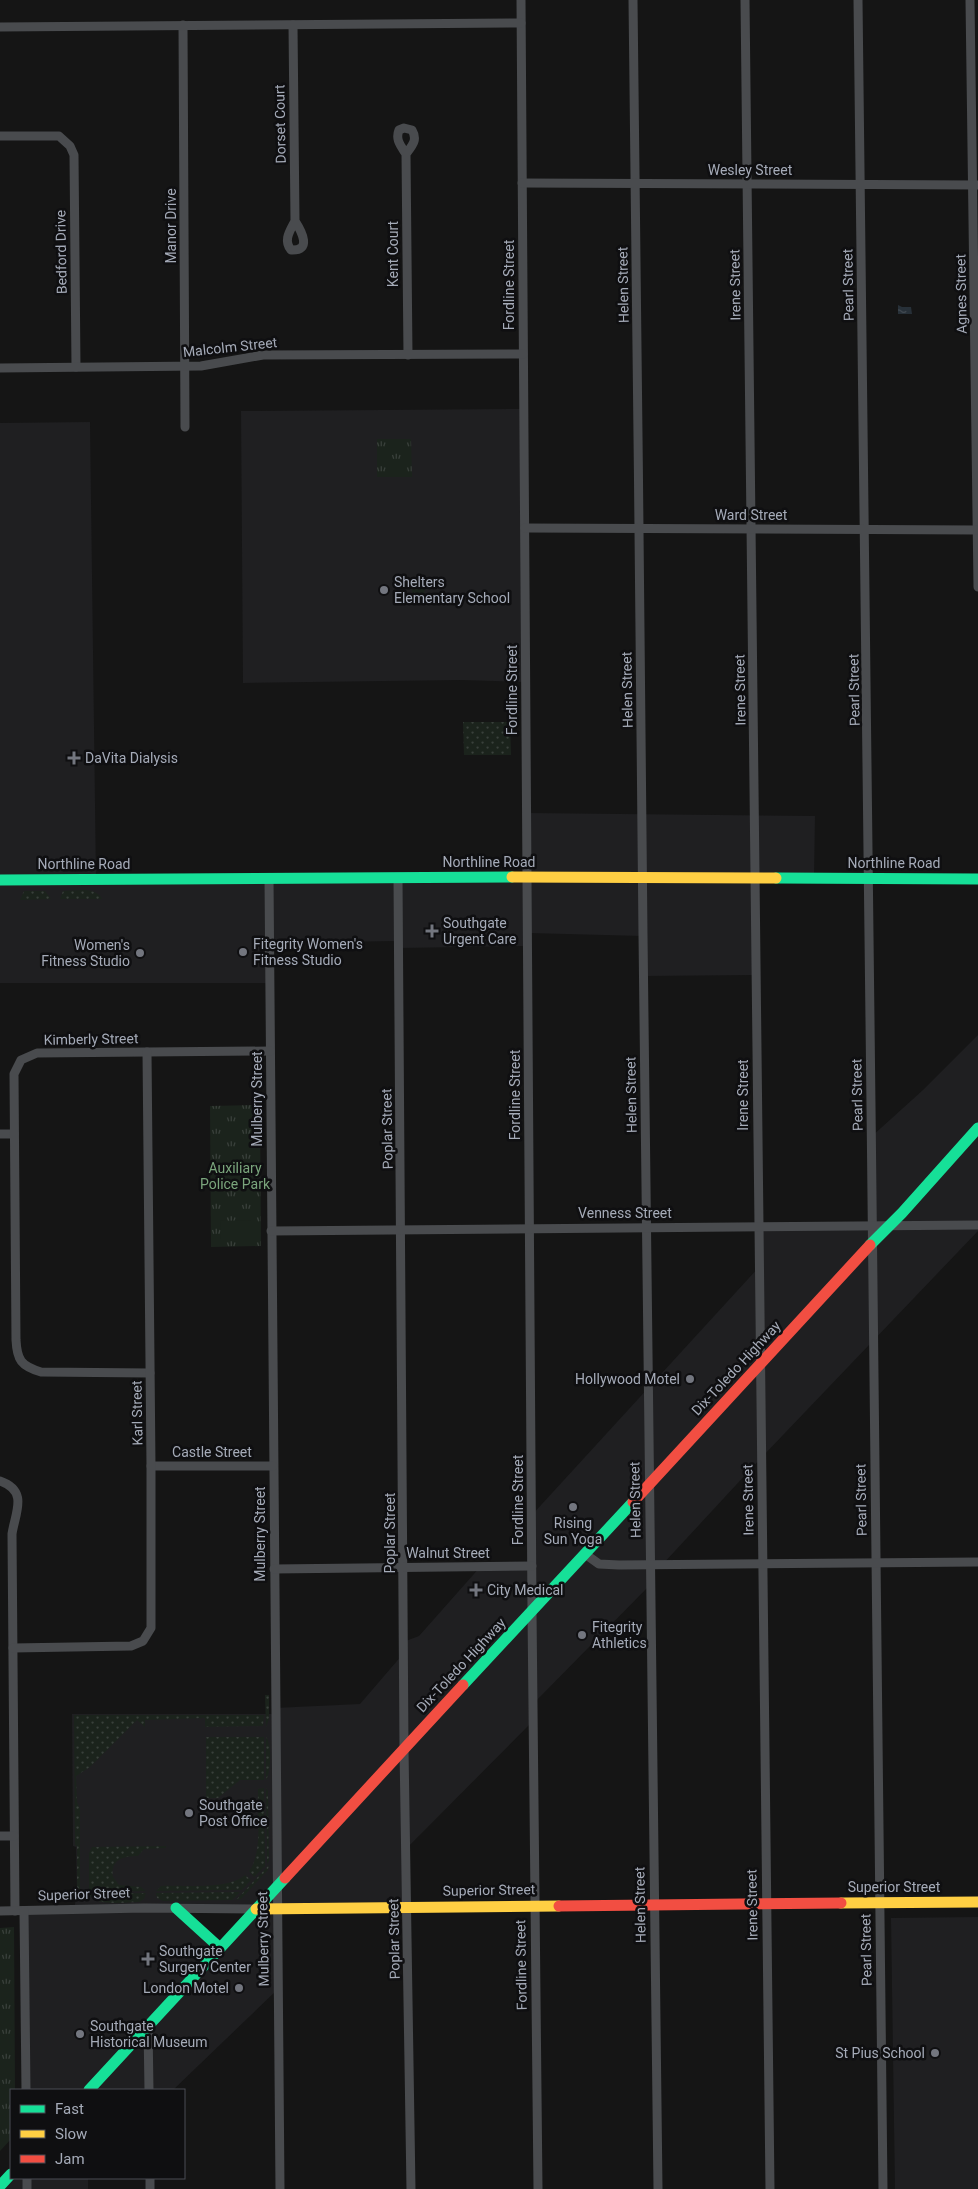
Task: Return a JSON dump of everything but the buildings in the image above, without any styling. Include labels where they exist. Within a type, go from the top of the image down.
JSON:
[{"type":"main road","name":"Northline Road","points":[[0,880],[528,877],[978,878]]},
{"type":"main road","name":"Dix-Toledo Highway","points":[[90,2089],[978,1128]]},
{"type":"main road","name":"Superior Street","points":[[256,1909],[407,1906],[978,1902]]},
{"type":"main road","points":[[176,1908],[220,1948]]},
{"type":"main road","points":[[0,2186],[10,2175]]},
{"type":"street","name":"Fordline Street","points":[[521,0],[534,1905],[538,2189]]},
{"type":"street","name":"Helen Street","points":[[633,0],[647,1227],[648,1485],[658,2189]]},
{"type":"street","name":"Irene Street","points":[[745,0],[770,2189]]},
{"type":"street","name":"Pearl Street","points":[[858,0],[866,529],[868,878],[873,1226],[872,1341],[883,2189]]},
{"type":"street","name":"Agnes Street","points":[[970,0],[976,184],[978,587]]},
{"type":"street","points":[[0,27],[521,23]]},
{"type":"street","name":"Manor Drive","points":[[183,25],[185,427]]},
{"type":"street","name":"Dorset Court","points":[[293,25],[295,222]]},
{"type":"street","name":"Bedford Drive","points":[[0,136],[53,135],[64,140],[70,146],[75,160],[76,367]]},
{"type":"street","name":"Kent Court","points":[[406,154],[408,355]]},
{"type":"street","name":"Wesley Street","points":[[522,183],[976,184]]},
{"type":"street","name":"Malcolm Street","points":[[0,368],[186,367],[263,355],[524,354]]},
{"type":"street","name":"Ward Street","points":[[525,528],[978,530]]},
{"type":"street","name":"Mulberry Street","points":[[269,878],[276,1909],[280,2189]]},
{"type":"street","name":"Poplar Street","points":[[398,878],[402,1229],[404,1749],[411,2189]]},
{"type":"street","name":"Kimberly Street","points":[[150,1373],[40,1372],[29,1369],[18,1356],[16,1340],[14,1074],[18,1064],[25,1056],[37,1053],[270,1051]]},
{"type":"street","name":"Karl Street","points":[[13,1648],[125,1646],[139,1643],[146,1637],[151,1622],[147,1052]]},
{"type":"street","points":[[0,1134],[14,1134]]},
{"type":"street","name":"Venness Street","points":[[271,1232],[402,1229],[978,1225]]},
{"type":"street","name":"Castle Street","points":[[151,1466],[273,1466]]},
{"type":"street","points":[[0,1481],[14,1490],[19,1505],[12,1534],[14,1836],[20,1911],[26,2089]]},
{"type":"street","points":[[585,1554],[600,1564],[978,1562]]},
{"type":"street","name":"Walnut Street","points":[[274,1569],[532,1566]]},
{"type":"street","points":[[0,1836],[14,1836]]},
{"type":"street","name":"Superior Street","points":[[0,1911],[176,1908],[256,1909]]},
{"type":"street","points":[[148,2026],[149,2089]]},
{"type":"shaded area","name":"Shelters Elementary School","points":[[524,409],[526,682],[461,680],[243,683],[241,411]]},
{"type":"shaded area","points":[[90,422],[96,879],[527,877],[527,813],[815,816],[814,878],[755,878],[756,975],[643,976],[642,936],[528,933],[528,946],[399,948],[398,941],[270,943],[270,983],[0,983],[0,423]]},
{"type":"shaded area","points":[[978,1035],[978,1231],[761,1458],[662,1565],[650,1565],[649,1586],[533,1704],[533,1721],[405,1850],[407,1906],[276,1909],[277,1990],[174,2089],[26,2089],[24,1911],[74,1910],[77,1892],[76,1847],[73,1846],[72,1714],[274,1714],[274,1708],[360,1704],[403,1654],[403,1642],[419,1636],[481,1566],[532,1565],[531,1516],[759,1267],[758,1226],[873,1226],[871,1137],[923,1090]],"holes":[[[177,1908],[256,1909],[220,1948]]]},
{"type":"shaded area","name":"St Pius School","points":[[978,1917],[978,2189],[895,2189],[891,1918]]},
{"type":"shaded area","points":[[10,2179],[88,2179],[88,2189],[0,2189]]},
{"type":"green space","points":[[377,439],[411,439],[412,477],[377,477]]},
{"type":"green space","points":[[412,581],[425,581],[424,597],[412,597]]},
{"type":"green space","points":[[463,722],[510,722],[511,755],[464,755]]},
{"type":"green space","points":[[24,891],[45,891],[51,899],[20,900]]},
{"type":"green space","points":[[63,891],[95,892],[102,899],[60,899]]},
{"type":"green space","name":"Auxiliary Police Park","points":[[260,1105],[261,1246],[211,1247],[210,1106]]},
{"type":"green space","points":[[251,1220],[251,1239],[221,1239],[220,1221]]},
{"type":"green space","points":[[265,1695],[269,1695],[269,1719],[266,1727]]},
{"type":"green space","points":[[74,1715],[264,1715],[263,1726],[205,1727],[205,1718],[145,1720],[145,1727],[137,1720],[90,1767],[76,1776],[77,1802],[80,1809],[80,1892],[77,1892]]},
{"type":"green space","points":[[206,1737],[264,1737],[264,1780],[240,1780],[218,1798],[206,1798]]},
{"type":"green space","points":[[266,1737],[270,1758],[266,1780]]},
{"type":"green space","points":[[264,1788],[265,1866],[254,1877],[249,1871],[253,1864],[258,1844],[258,1789]]},
{"type":"green space","points":[[266,1788],[268,1791],[269,1861],[267,1864]]},
{"type":"green space","points":[[166,1846],[166,1848],[144,1849],[138,1856],[123,1858],[116,1862],[114,1866],[113,1877],[119,1885],[141,1887],[146,1891],[89,1892],[89,1853],[92,1847]]},
{"type":"green space","points":[[269,1865],[268,1870],[241,1899],[236,1900]]},
{"type":"green space","points":[[245,1875],[251,1880],[242,1890],[156,1891],[161,1886],[217,1885],[238,1880]]},
{"type":"green space","points":[[240,1892],[232,1900],[163,1901],[157,1898],[156,1893]]},
{"type":"green space","points":[[146,1893],[144,1899],[139,1902],[119,1903],[97,1901],[89,1894]]},
{"type":"green space","points":[[14,1927],[15,2089],[10,2089],[10,2140],[0,2151],[0,1928]]},
{"type":"water","points":[[898,305],[911,307],[912,314],[898,314]]},
{"type":"traffic: fast","points":[[0,880],[512,877]]},
{"type":"traffic: fast","points":[[776,878],[978,879]]},
{"type":"traffic: fast","points":[[870,1245],[902,1213],[978,1128]]},
{"type":"traffic: fast","points":[[463,1685],[633,1502]]},
{"type":"traffic: fast","points":[[90,2089],[285,1878]]},
{"type":"traffic: fast","points":[[176,1908],[220,1948]]},
{"type":"traffic: fast","points":[[0,2186],[10,2175]]},
{"type":"traffic: slow","points":[[512,877],[776,878]]},
{"type":"traffic: slow","points":[[841,1903],[978,1902]]},
{"type":"traffic: slow","points":[[256,1909],[559,1906]]},
{"type":"traffic: jam","points":[[633,1502],[870,1245]]},
{"type":"traffic: jam","points":[[285,1878],[463,1685]]},
{"type":"traffic: jam","points":[[559,1906],[841,1903]]},
{"type":"place","name":"Shelters Elementary School","points":[[384,590]]},
{"type":"place","name":"DaVita Dialysis","points":[[74,758]]},
{"type":"place","name":"Southgate Urgent Care","points":[[432,931]]},
{"type":"place","name":"Fitegrity Women's Fitness Studio","points":[[243,952]]},
{"type":"place","name":"Women's Fitness Studio","points":[[140,953]]},
{"type":"place","name":"Hollywood Motel","points":[[690,1379]]},
{"type":"place","name":"Rising Sun Yoga","points":[[573,1507]]},
{"type":"place","name":"City Medical","points":[[476,1590]]},
{"type":"place","name":"Fitegrity Athletics","points":[[582,1635]]},
{"type":"place","name":"Southgate Post Office","points":[[189,1813]]},
{"type":"place","name":"Southgate Surgery Center","points":[[148,1959]]},
{"type":"place","name":"London Motel","points":[[239,1988]]},
{"type":"place","name":"Southgate Historical Museum","points":[[80,2034]]},
{"type":"place","name":"St Pius School","points":[[935,2053]]}]
